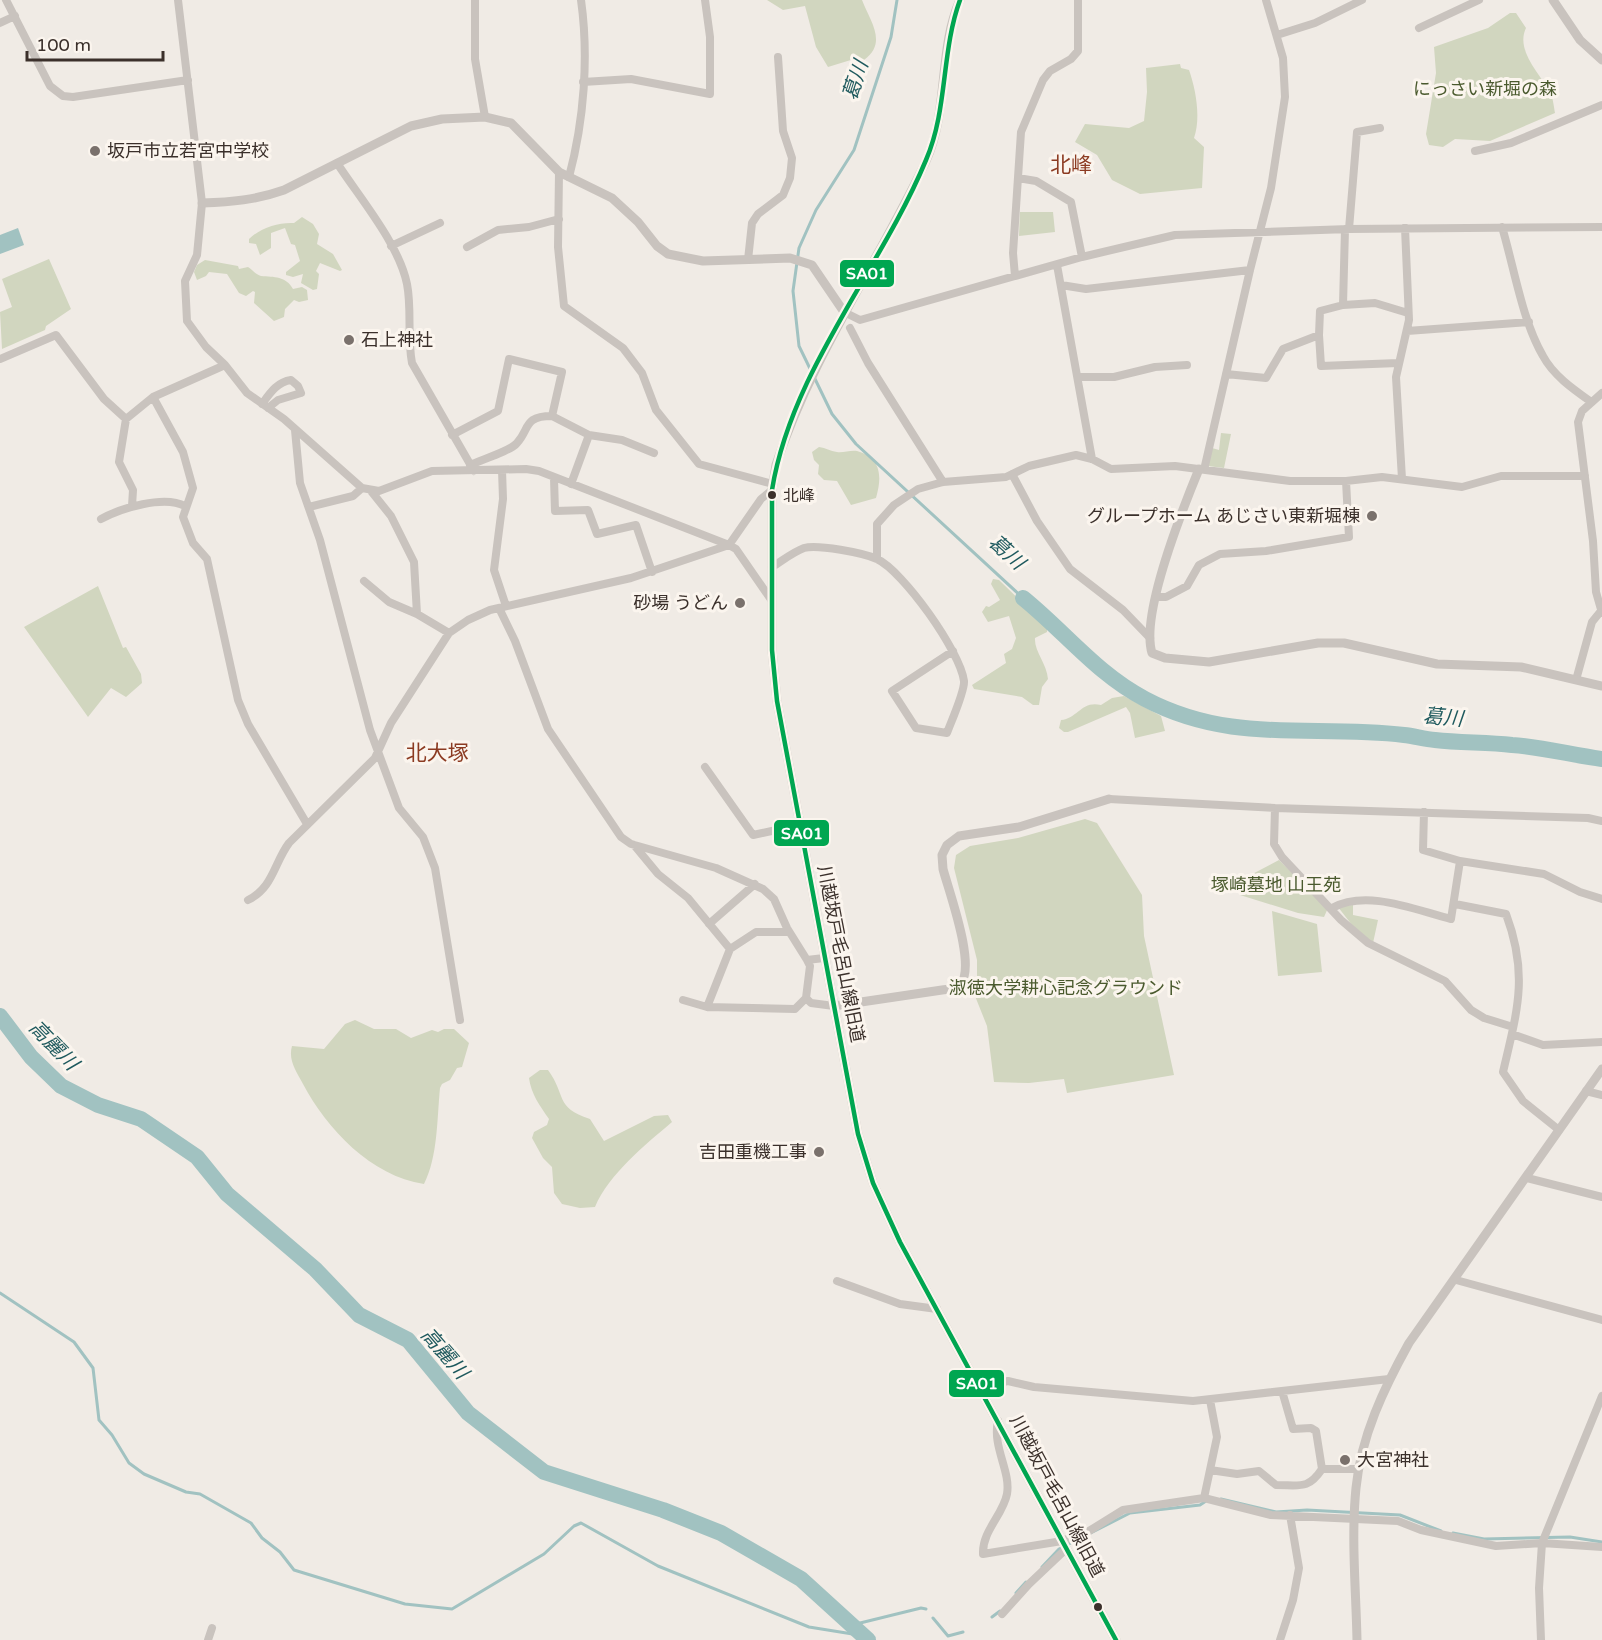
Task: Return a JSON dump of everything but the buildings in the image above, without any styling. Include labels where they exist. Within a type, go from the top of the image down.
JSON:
[{"type":"street","points":[[6,0],[50,87],[63,96],[73,97],[189,80]]},
{"type":"street","points":[[178,0],[202,203],[197,255],[185,281],[187,321],[206,347],[225,365],[248,393],[362,488],[371,491],[391,516],[414,562],[417,614]]},
{"type":"street","points":[[475,0],[476,59],[485,117]]},
{"type":"street","points":[[569,177],[583,82],[586,33],[581,0]]},
{"type":"street","points":[[583,82],[632,79],[710,94],[710,37],[705,0]]},
{"type":"street","name":"川越坂戸毛呂山線旧道","points":[[960,0],[952,30],[933,142],[844,312],[788,433],[776,465],[772,487],[772,601],[777,701],[856,1125],[873,1183],[884,1209],[937,1309],[1116,1640]]},
{"type":"street","points":[[1015,276],[1013,253],[1021,132],[1042,80],[1078,51],[1077,0]]},
{"type":"street","points":[[1266,0],[1283,58],[1285,97],[1271,188],[1201,469],[1169,547],[1156,597],[1150,638],[1152,653],[1164,658],[1190,662],[1222,662],[1303,645],[1344,643],[1437,664],[1521,667],[1602,686]]},
{"type":"street","points":[[1277,35],[1315,23],[1362,0]]},
{"type":"street","points":[[1419,28],[1479,0]]},
{"type":"street","points":[[1553,0],[1580,40],[1602,60]]},
{"type":"street","points":[[0,23],[15,16]]},
{"type":"street","points":[[748,260],[752,223],[758,214],[783,195],[790,178],[792,158],[791,150],[785,142],[778,57]]},
{"type":"street","points":[[1475,151],[1487,151],[1521,140],[1602,105]]},
{"type":"street","points":[[202,203],[250,201],[264,198],[411,126],[442,119],[485,117],[511,123],[559,172],[612,198],[638,222],[657,246],[668,254],[703,261],[793,259],[812,265],[844,312],[860,320],[1082,257],[1175,235],[1347,229],[1602,227]]},
{"type":"street","points":[[1343,305],[1347,229],[1357,132],[1380,128]]},
{"type":"street","points":[[337,163],[391,246],[407,283],[408,343],[412,363],[472,468]]},
{"type":"street","points":[[248,900],[258,895],[273,877],[283,851],[378,753],[391,723],[449,633],[478,615],[503,607],[652,572],[729,544],[772,487],[699,464],[656,410],[642,374],[623,348],[564,306],[558,248],[559,172]]},
{"type":"street","points":[[1018,178],[1036,181],[1071,202],[1082,257]]},
{"type":"street","points":[[466,247],[505,228],[529,227],[559,219]]},
{"type":"street","points":[[391,246],[440,223]]},
{"type":"street","points":[[1502,227],[1529,322],[1543,358],[1566,384],[1590,401]]},
{"type":"street","points":[[1402,479],[1396,377],[1407,331],[1405,228]]},
{"type":"street","points":[[1058,265],[1092,459]]},
{"type":"street","points":[[1061,285],[1086,289],[1250,270]]},
{"type":"street","points":[[1398,363],[1321,366],[1320,310],[1343,305],[1375,303],[1408,313]]},
{"type":"street","points":[[1407,331],[1529,322]]},
{"type":"street","points":[[850,328],[868,363],[943,482]]},
{"type":"street","points":[[0,359],[56,335],[104,399],[126,419]]},
{"type":"street","points":[[1226,374],[1266,378],[1283,349],[1319,335]]},
{"type":"street","points":[[452,435],[498,411],[509,359],[562,372],[552,416]]},
{"type":"street","points":[[132,506],[133,490],[119,462],[126,419],[153,397],[225,365]]},
{"type":"street","points":[[1078,378],[1126,376],[1155,367],[1187,365]]},
{"type":"street","points":[[1576,680],[1592,622],[1601,612],[1596,592],[1593,541],[1578,422],[1582,411],[1590,401],[1602,393]]},
{"type":"street","points":[[153,397],[183,452],[192,483],[193,488],[184,506],[184,523],[193,543],[207,559],[238,700],[248,724],[307,824]]},
{"type":"street","points":[[472,468],[517,444],[522,431],[530,422],[552,416],[589,435],[622,440],[654,453]]},
{"type":"street","points":[[295,430],[300,483],[309,507],[378,753],[399,808],[430,851],[439,890],[460,1020]]},
{"type":"street","points":[[571,484],[589,435]]},
{"type":"street","points":[[877,559],[877,524],[894,504],[918,489],[943,482],[1006,477],[1029,466],[1068,456],[1083,456],[1112,469],[1175,466],[1272,480],[1346,481],[1382,477],[1462,487],[1501,476],[1585,476]]},
{"type":"street","points":[[371,491],[432,471],[472,468],[526,469],[554,477],[729,544],[736,549],[772,601]]},
{"type":"street","points":[[502,470],[503,499],[494,570],[503,607],[548,729],[621,837],[634,845],[716,868],[754,884],[774,899],[789,932],[810,966],[806,998],[795,1009],[707,1007],[683,1000]]},
{"type":"street","points":[[1012,474],[1037,521],[1070,569],[1123,610],[1150,638]]},
{"type":"street","points":[[554,477],[555,511],[588,510],[597,534],[636,525],[652,572]]},
{"type":"street","points":[[1156,597],[1166,597],[1187,586],[1199,565],[1220,554],[1266,551],[1349,537],[1346,481]]},
{"type":"street","points":[[309,507],[353,496],[362,488]]},
{"type":"street","points":[[101,519],[132,506],[175,502],[184,506]]},
{"type":"street","points":[[772,567],[805,548],[837,550],[877,559],[911,590],[933,618],[953,651],[964,682],[947,734],[916,728],[892,691],[953,651]]},
{"type":"street","points":[[364,581],[389,602],[417,614],[449,633]]},
{"type":"street","points":[[705,767],[753,835],[800,825]]},
{"type":"street","points":[[806,998],[811,1003],[834,1006],[958,987],[963,982],[966,969],[965,951],[943,869],[942,855],[947,845],[959,836],[1020,827],[1109,799],[1275,808],[1588,818],[1602,821]]},
{"type":"street","points":[[1275,808],[1274,844],[1282,857],[1341,920],[1368,944],[1445,981],[1471,1010],[1543,1045],[1602,1042]]},
{"type":"street","points":[[1424,812],[1423,850],[1460,861],[1544,874],[1580,892],[1602,899]]},
{"type":"street","points":[[634,845],[658,874],[688,898],[730,949]]},
{"type":"street","points":[[1332,908],[1344,902],[1380,901],[1451,919],[1460,861]]},
{"type":"street","points":[[709,924],[754,884]]},
{"type":"street","points":[[1455,904],[1506,914],[1521,979],[1519,1008],[1503,1072],[1523,1101],[1558,1130]]},
{"type":"street","points":[[707,1007],[730,949],[756,933],[789,932]]},
{"type":"street","points":[[807,960],[824,958]]},
{"type":"street","points":[[1357,1640],[1355,1515],[1359,1469],[1376,1409],[1409,1343],[1456,1280],[1602,1069]]},
{"type":"street","points":[[1586,1091],[1602,1095]]},
{"type":"street","points":[[1527,1178],[1602,1197]]},
{"type":"street","points":[[1456,1280],[1602,1320]]},
{"type":"street","points":[[837,1281],[900,1304],[937,1309]]},
{"type":"street","points":[[979,1387],[1008,1381],[1034,1387],[1210,1400],[1255,1392],[1389,1379]]},
{"type":"street","points":[[1210,1470],[1237,1474],[1259,1471],[1276,1485],[1312,1483],[1322,1469],[1316,1431],[1311,1428],[1293,1429],[1282,1391]]},
{"type":"street","points":[[1541,1640],[1540,1579],[1544,1540],[1602,1396]]},
{"type":"street","points":[[1208,1499],[1210,1470],[1217,1437],[1210,1400]]},
{"type":"street","points":[[998,1421],[996,1437],[1007,1494],[991,1524],[982,1554],[1064,1545]]},
{"type":"street","points":[[1322,1469],[1359,1469]]},
{"type":"street","points":[[1002,1614],[1064,1545],[1123,1510],[1208,1499],[1271,1515],[1355,1515],[1398,1521],[1421,1530],[1496,1546],[1544,1540],[1602,1547]]},
{"type":"street","points":[[1280,1640],[1293,1600],[1299,1568],[1290,1515]]},
{"type":"street","points":[[208,1640],[212,1628]]},
{"type":"green space","points":[[767,0],[862,0],[875,32],[875,46],[864,60],[854,59],[828,67],[816,47],[805,6],[783,10]]},
{"type":"green space","name":"にっさい新堀の森","points":[[1510,13],[1516,13],[1526,28],[1524,45],[1526,54],[1551,94],[1555,113],[1490,141],[1455,139],[1443,147],[1429,145],[1426,134],[1436,73],[1434,47],[1488,28]]},
{"type":"green space","points":[[1180,64],[1181,68],[1189,70],[1196,95],[1197,122],[1194,138],[1204,147],[1202,188],[1140,194],[1112,180],[1097,155],[1075,142],[1085,124],[1129,128],[1144,121],[1147,92],[1146,68]]},
{"type":"green space","points":[[1020,212],[1053,212],[1055,232],[1019,236]]},
{"type":"green space","points":[[302,217],[313,224],[319,234],[317,244],[333,254],[342,270],[320,263],[316,271],[319,274],[317,289],[313,290],[301,283],[303,274],[293,277],[286,275],[286,272],[300,261],[295,245],[291,244],[285,228],[271,233],[271,248],[260,255],[256,244],[249,243],[253,235],[264,229],[294,223]]},
{"type":"green space","points":[[49,259],[71,309],[46,326],[45,330],[2,349],[0,312],[12,307],[2,279]]},
{"type":"green space","points":[[205,260],[238,266],[239,269],[248,267],[259,275],[283,279],[293,289],[302,287],[307,290],[308,300],[299,302],[294,300],[285,309],[284,317],[274,321],[254,303],[255,292],[246,296],[239,293],[227,274],[209,272],[197,280],[194,272],[197,265]]},
{"type":"green space","points":[[1221,433],[1231,434],[1224,468],[1208,466],[1212,448],[1219,450]]},
{"type":"green space","points":[[819,447],[837,452],[857,451],[871,458],[876,463],[879,476],[876,498],[851,505],[837,481],[824,480],[818,474],[819,465],[814,460],[812,452]]},
{"type":"green space","points":[[993,579],[999,580],[1047,627],[1047,632],[1035,638],[1036,648],[1048,679],[1042,687],[1039,705],[1033,705],[1022,697],[974,689],[972,685],[1006,663],[1004,654],[1012,649],[1016,638],[1009,616],[988,622],[982,612],[986,606],[989,607],[1000,600],[991,584]]},
{"type":"green space","points":[[98,586],[123,648],[126,647],[141,674],[142,683],[126,697],[111,688],[88,717],[24,627]]},
{"type":"green space","points":[[1124,696],[1161,716],[1165,731],[1135,738],[1130,713],[1126,707],[1068,732],[1059,728],[1061,720],[1067,719],[1084,707],[1101,705],[1112,698]]},
{"type":"green space","name":"淑徳大学耕心記念グラウンド","points":[[1085,819],[1097,823],[1142,895],[1144,936],[1174,1075],[1067,1093],[1064,1079],[1029,1083],[994,1082],[987,1026],[973,991],[977,976],[977,960],[954,868],[956,855],[970,846],[1018,838]]},
{"type":"green space","name":"塚崎墓地 山王苑","points":[[1279,860],[1328,908],[1324,917],[1298,913],[1240,895],[1239,881]]},
{"type":"green space","points":[[1353,905],[1353,915],[1378,920],[1373,943],[1352,925],[1338,907]]},
{"type":"green space","points":[[1272,911],[1317,924],[1322,972],[1278,976]]},
{"type":"green space","points":[[355,1020],[374,1029],[396,1029],[411,1038],[432,1030],[438,1032],[444,1029],[454,1029],[469,1043],[462,1067],[457,1068],[450,1080],[442,1084],[440,1088],[432,1162],[424,1184],[386,1171],[353,1148],[313,1101],[293,1065],[292,1046],[324,1049],[345,1024]]},
{"type":"green space","points":[[540,1070],[548,1070],[566,1105],[579,1115],[590,1119],[604,1141],[654,1116],[668,1115],[672,1122],[639,1150],[618,1172],[595,1207],[580,1208],[562,1204],[554,1193],[552,1167],[543,1158],[532,1138],[534,1132],[547,1125],[549,1119],[536,1100],[530,1084],[529,1078]]},
{"type":"water","points":[[18,228],[24,245],[0,254],[0,235]]},
{"type":"waterway","name":"葛川","points":[[897,0],[891,37],[854,150],[816,210],[799,248],[793,291],[799,346],[832,414],[856,444],[1023,598]]},
{"type":"waterway","name":"葛川","points":[[1023,598],[1096,665],[1128,689],[1177,713],[1209,722],[1241,728],[1370,732],[1431,740],[1503,744],[1602,759]]},
{"type":"waterway","name":"高麗川","points":[[0,1016],[31,1057],[61,1086],[98,1105],[141,1119],[197,1157],[227,1194],[315,1269],[359,1315],[408,1340],[468,1413],[544,1472],[663,1510],[721,1533],[801,1579],[868,1640]]},
{"type":"waterway","points":[[0,1293],[74,1342],[93,1368],[99,1420],[112,1435],[129,1463],[144,1474],[186,1492],[200,1494],[251,1523],[262,1538],[280,1552],[294,1570],[405,1604],[452,1609],[544,1554],[574,1526],[581,1523],[658,1566],[809,1627],[865,1636]]},
{"type":"waterway","points":[[1221,1499],[1276,1512],[1307,1510],[1400,1515],[1441,1531]]},
{"type":"waterway","points":[[1042,1567],[1059,1549],[1130,1513],[1200,1505],[1206,1501]]},
{"type":"waterway","points":[[1453,1533],[1484,1539],[1570,1537],[1602,1542]]},
{"type":"waterway","points":[[1016,1593],[1026,1582]]},
{"type":"waterway","points":[[852,1625],[921,1608],[926,1609]]},
{"type":"waterway","points":[[992,1617],[1000,1611]]},
{"type":"waterway","points":[[933,1618],[948,1636],[963,1632]]},
{"type":"transit line","name":"SA01","points":[[960,0],[950,40],[938,121],[926,160],[886,241],[817,362],[782,446],[772,490],[772,650],[777,701],[858,1134],[873,1183],[900,1242],[1116,1640]]},
{"type":"place","name":"坂戸市立若宮中学校","points":[[95,151]]},
{"type":"place","name":"石上神社","points":[[349,340]]},
{"type":"place","name":"北峰","points":[[772,495]]},
{"type":"place","name":"グループホーム あじさい東新堀棟","points":[[1372,516]]},
{"type":"place","name":"砂場 うどん","points":[[740,603]]},
{"type":"place","name":"吉田重機工事","points":[[819,1152]]},
{"type":"place","name":"大宮神社","points":[[1345,1460]]},
{"type":"district","name":"北峰","points":[[1071,165]]},
{"type":"district","name":"北大塚","points":[[437,753]]}]
